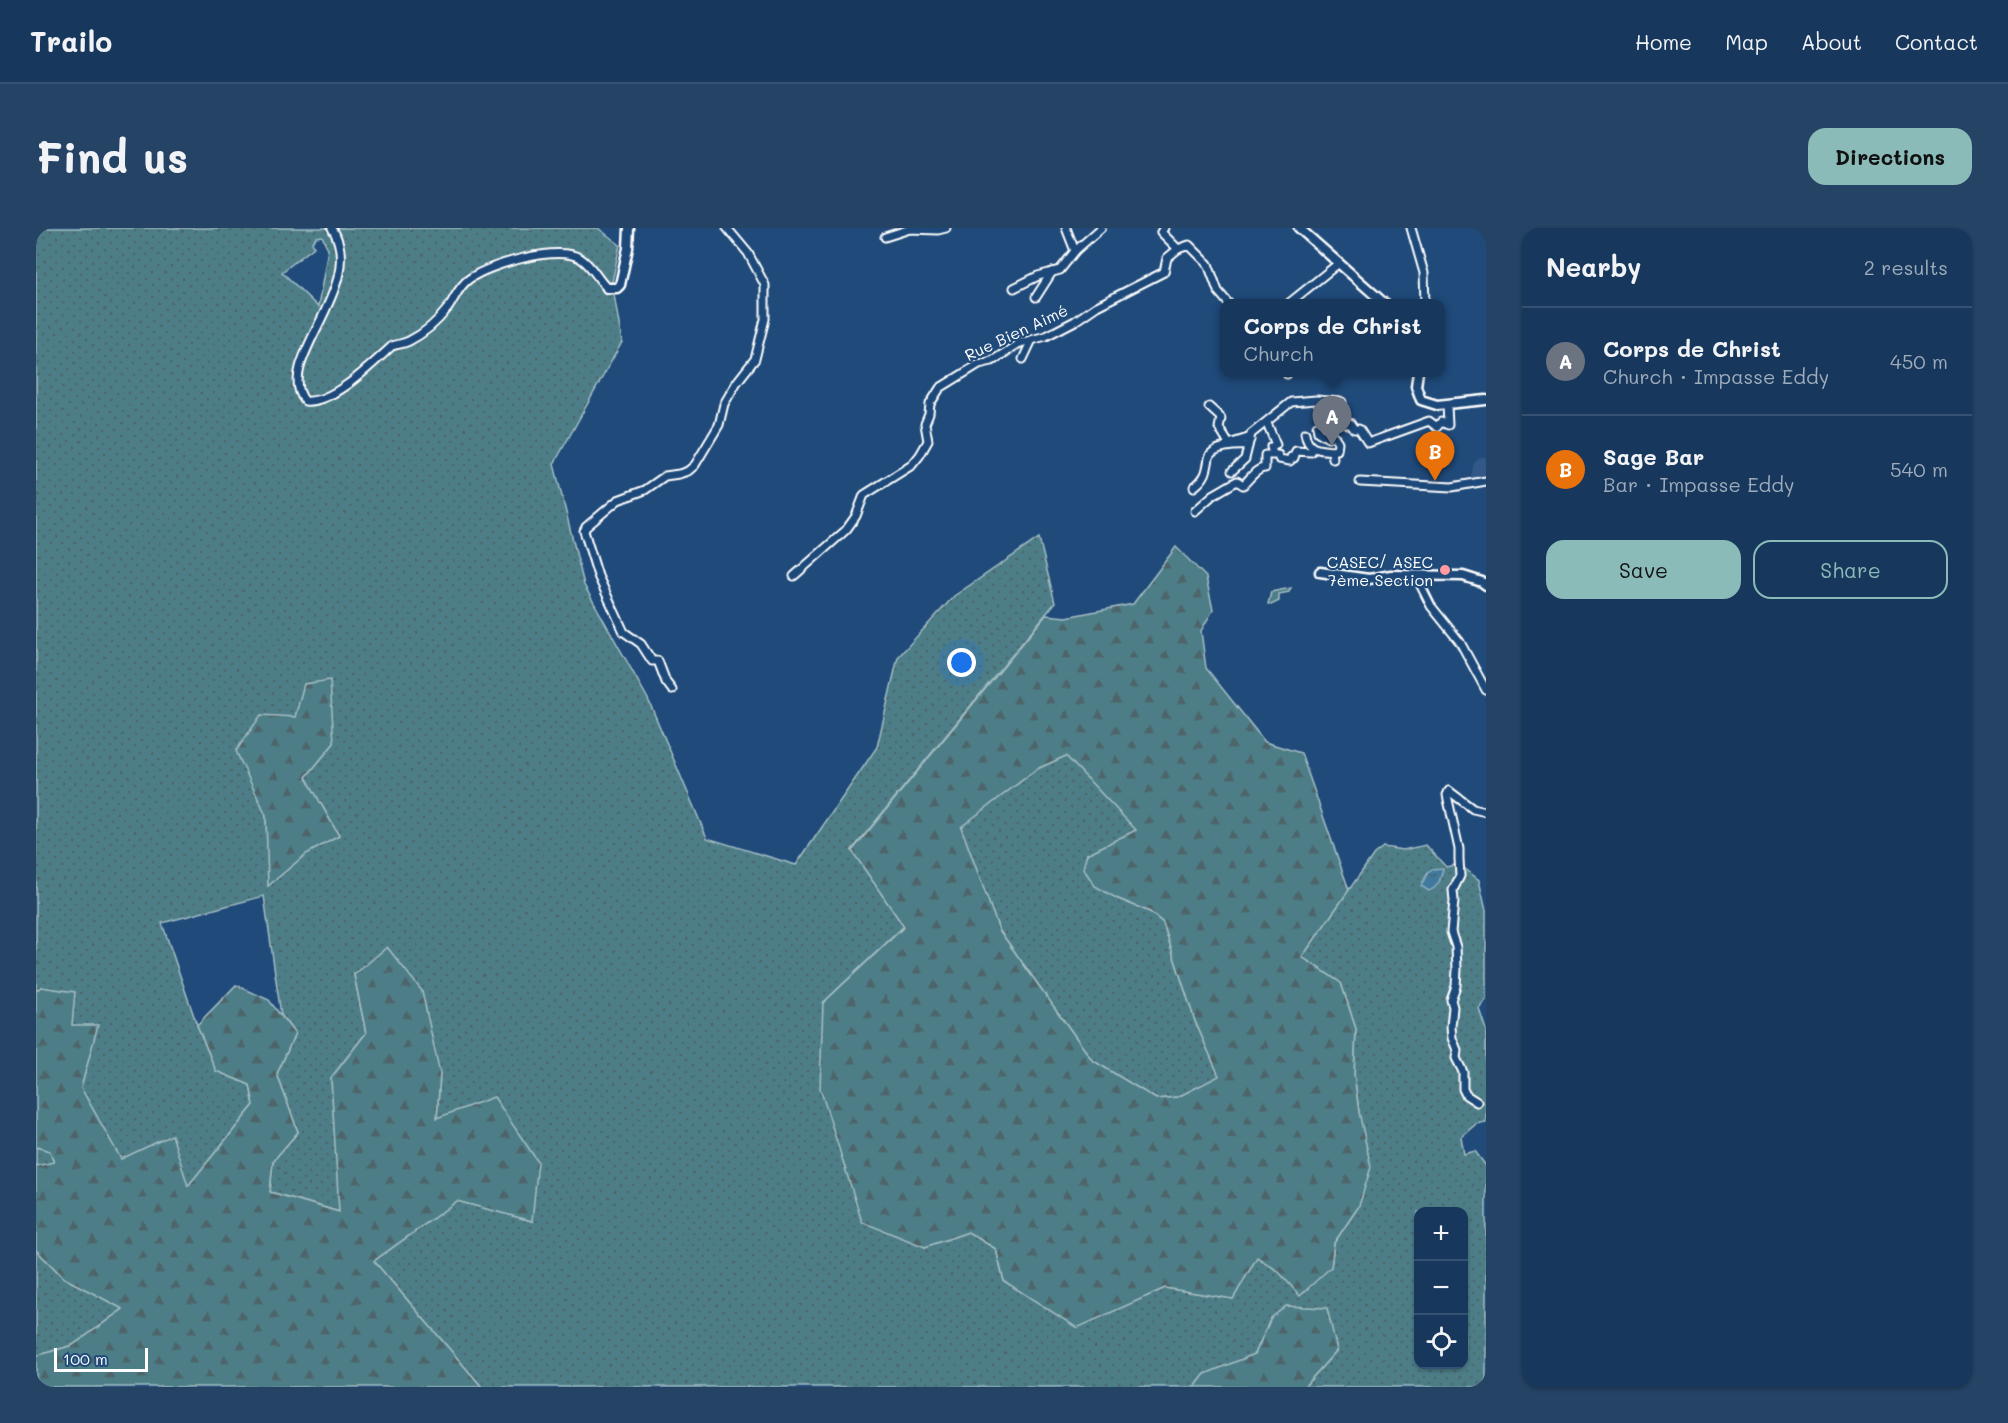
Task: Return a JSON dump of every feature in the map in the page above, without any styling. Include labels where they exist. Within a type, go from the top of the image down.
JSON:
[{"type":"street","points":[[332,228],[341,249],[340,267],[334,293],[302,361],[298,380],[300,395],[305,401],[314,400],[344,387],[392,346],[400,345],[417,336],[444,314],[460,287],[470,278],[485,271],[538,256],[562,253],[577,257],[586,263],[607,288],[617,288],[620,285],[628,248],[629,228]]},
{"type":"street","points":[[672,690],[666,682],[658,661],[652,661],[641,644],[624,632],[598,576],[584,531],[618,500],[645,490],[665,476],[688,471],[696,465],[719,425],[724,404],[755,359],[765,319],[765,285],[748,254],[727,228]]},
{"type":"street","points":[[885,237],[909,229],[938,231],[946,228]]},
{"type":"street","points":[[1066,228],[1075,251]]},
{"type":"street","points":[[1014,288],[1038,276],[1060,270],[1075,251],[1101,228]]},
{"type":"street","points":[[1164,228],[1161,232],[1178,249],[1189,245],[1208,264],[1218,291],[1225,299]]},
{"type":"street","points":[[1299,228],[1380,299]]},
{"type":"street","points":[[1411,228],[1424,273],[1425,299]]},
{"type":"street","name":"Rue Bien Aimé","points":[[794,576],[846,530],[856,516],[864,495],[912,465],[920,455],[928,441],[925,424],[930,404],[940,388],[979,364],[992,362],[1020,343],[1031,342],[1075,321],[1096,306],[1164,272],[1167,258],[1178,249]]},
{"type":"street","points":[[1293,299],[1339,263]]},
{"type":"street","points":[[1036,297],[1052,272]]},
{"type":"street","points":[[1023,359],[1031,342]]},
{"type":"street","points":[[1417,377],[1416,386],[1421,400],[1437,405],[1486,400]]},
{"type":"street","points":[[1232,471],[1243,462],[1251,434],[1291,402],[1336,401],[1343,404],[1341,418],[1347,424],[1350,423],[1354,429],[1359,429],[1368,443],[1429,421],[1437,427],[1441,422],[1448,425],[1447,405]]},
{"type":"street","points":[[1209,407],[1221,418],[1219,428],[1229,444],[1248,438],[1249,443]]},
{"type":"street","points":[[1267,423],[1276,445],[1271,447],[1273,454]]},
{"type":"street","points":[[1305,434],[1312,449],[1333,455],[1338,442],[1334,436],[1328,438],[1318,432],[1317,426]]},
{"type":"street","points":[[1194,487],[1203,479],[1209,468],[1209,458],[1213,451],[1249,443]]},
{"type":"street","points":[[1195,511],[1225,486],[1237,481],[1243,485],[1254,472],[1265,468],[1265,455],[1278,455],[1279,459],[1290,461],[1291,457],[1294,458],[1296,451],[1311,452],[1312,449]]},
{"type":"street","points":[[1360,482],[1452,487],[1486,481]]},
{"type":"street","points":[[1320,572],[1369,579],[1390,575],[1463,576],[1486,585]]},
{"type":"street","points":[[1416,576],[1431,606],[1460,642],[1486,690]]},
{"type":"street","points":[[1476,1102],[1466,1095],[1463,1089],[1463,1072],[1456,1058],[1457,1050],[1450,1027],[1453,1008],[1450,1000],[1456,986],[1457,969],[1456,947],[1451,932],[1453,890],[1460,876],[1460,867],[1459,849],[1447,795],[1449,791],[1473,809],[1486,812]]},
{"type":"shaded area","points":[[1481,457],[1486,457],[1485,478],[1470,481],[1474,463]]},
{"type":"green space","points":[[36,228],[598,228],[620,245],[612,282],[622,342],[554,464],[584,585],[648,699],[707,838],[796,865],[877,747],[898,657],[954,596],[1039,538],[1055,603],[852,850],[904,926],[823,1003],[925,1247],[968,1232],[996,1249],[1004,1281],[1077,1327],[1165,1288],[1233,1299],[1257,1257],[1278,1271],[1331,1267],[1334,1243],[1359,1206],[1359,1112],[1354,1074],[1356,1029],[1341,983],[1302,957],[1374,854],[1383,847],[1403,850],[1426,845],[1446,867],[1459,864],[1479,880],[1486,911],[1486,1000],[1479,1009],[1486,1030],[1486,1122],[1476,1124],[1461,1137],[1464,1154],[1475,1151],[1486,1166],[1486,1387],[1304,1387],[1337,1350],[1326,1308],[1271,1318],[1255,1354],[1205,1374],[1195,1387],[482,1387],[374,1261],[457,1201],[532,1221],[437,1119],[440,1074],[354,975],[366,1033],[331,1078],[340,1212],[270,1192],[273,1161],[298,1132],[277,1074],[295,1034],[281,1015],[264,896],[162,923],[197,1025],[216,1071],[250,1085],[254,1105],[188,1186],[121,1160],[81,1088],[97,1026],[72,1026],[41,987],[36,991]],"holes":[[[322,236],[328,249],[318,307],[282,272],[314,247],[312,242],[316,237]],[[295,717],[334,743],[306,777],[339,836],[306,854],[269,885],[266,816]]]},
{"type":"green space","points":[[1176,547],[1206,577],[1213,610],[1201,631],[1206,668],[1265,742],[1301,753],[1349,890],[1302,957],[1341,983],[1356,1029],[1354,1074],[1359,1112],[1371,1167],[1359,1206],[1334,1243],[1331,1267],[1300,1296],[1278,1271],[1257,1257],[1233,1299],[1165,1288],[1077,1328],[1004,1281],[996,1249],[968,1232],[925,1247],[862,1222],[820,1088],[823,1003],[904,927],[852,851],[1046,615],[1066,617],[1133,604]],"holes":[[[1066,756],[1136,830],[1087,854],[1083,868],[1095,886],[1116,898],[1150,912],[1163,923],[1195,1021],[1219,1076],[1178,1097],[1156,1099],[1092,1060],[999,930],[961,827],[1037,769]]]},
{"type":"green space","points":[[1291,588],[1289,592],[1279,594],[1279,601],[1268,604],[1271,592]]},
{"type":"green space","points":[[330,680],[334,743],[306,777],[339,836],[306,854],[268,886],[266,816],[236,751],[261,715],[295,717],[304,684]]},
{"type":"green space","points":[[1066,755],[1137,830],[1087,854],[1116,898],[1150,912],[1163,923],[1195,1021],[1220,1077],[1178,1097],[1156,1099],[1092,1060],[999,930],[960,827],[1037,769]]},
{"type":"green space","points":[[387,947],[422,991],[440,1074],[437,1118],[494,1097],[538,1162],[532,1221],[457,1201],[374,1261],[482,1387],[36,1387],[36,1356],[73,1345],[123,1309],[64,1278],[36,1250],[36,1166],[54,1162],[50,1151],[36,1147],[36,991],[41,987],[75,992],[72,1025],[98,1025],[81,1088],[121,1159],[172,1135],[188,1186],[254,1105],[250,1085],[216,1071],[197,1025],[236,985],[269,1000],[295,1034],[277,1074],[298,1132],[273,1161],[270,1192],[339,1212],[331,1078],[366,1033],[354,975]]},
{"type":"green space","points":[[36,1147],[50,1151],[54,1163],[36,1166]]},
{"type":"green space","points":[[36,1250],[64,1278],[123,1309],[73,1345],[36,1356]]},
{"type":"green space","points":[[1286,1306],[1327,1308],[1337,1350],[1304,1387],[1195,1387],[1205,1374],[1255,1354],[1271,1318]]},
{"type":"water","points":[[1443,868],[1435,887],[1429,891],[1421,886],[1432,869]]},
{"type":"place","name":"Corps de Christ","points":[[1332,446]]},
{"type":"place","name":"Sage Bar","points":[[1435,481]]},
{"type":"place","name":"CASEC/ ASEC 7ème Section","points":[[1445,570]]}]
